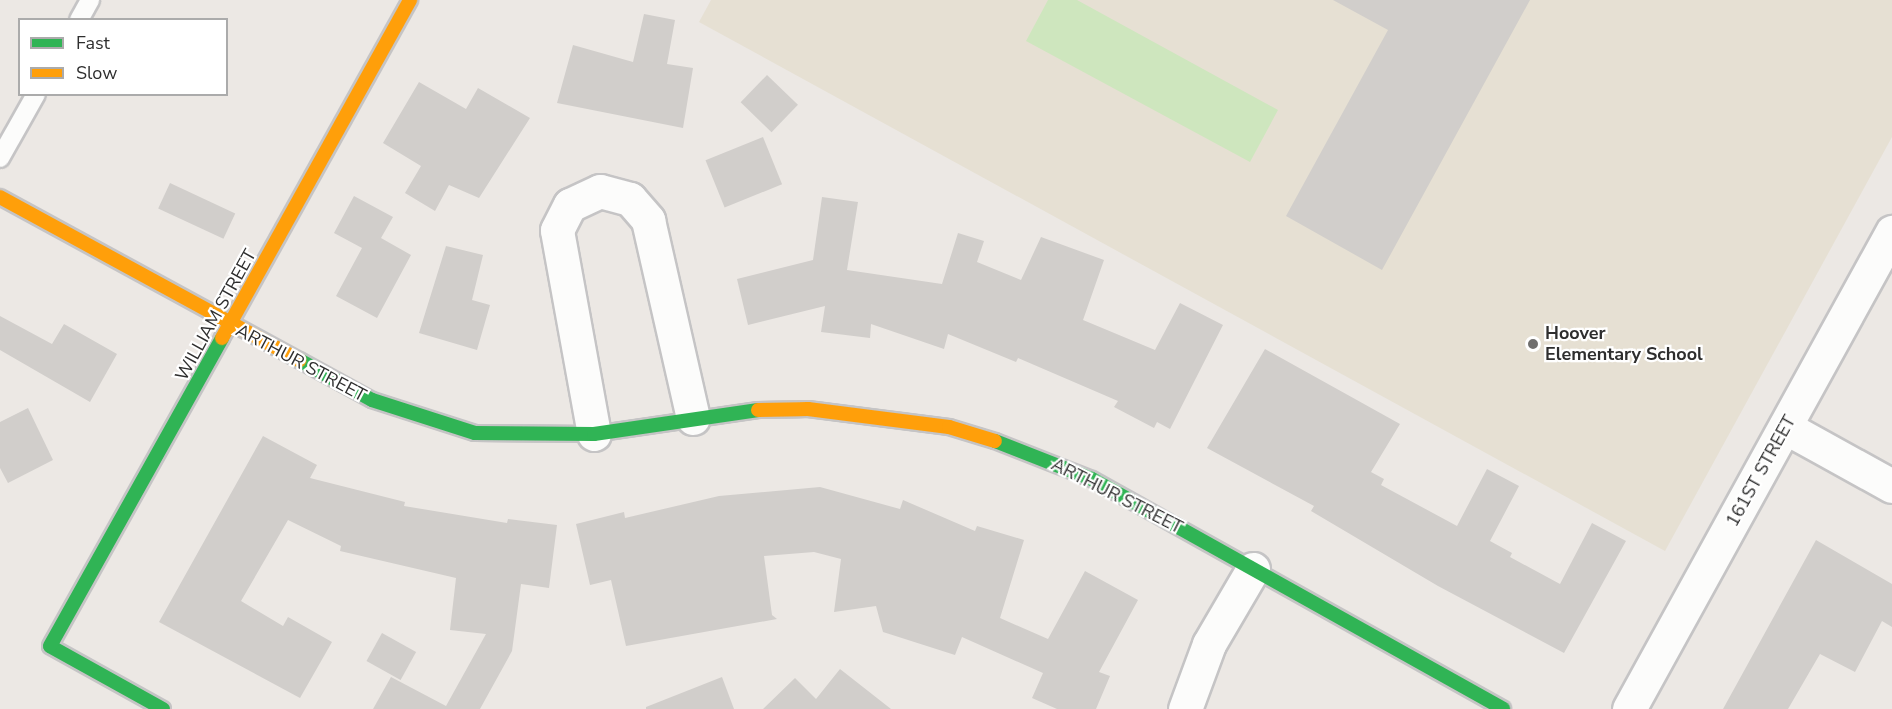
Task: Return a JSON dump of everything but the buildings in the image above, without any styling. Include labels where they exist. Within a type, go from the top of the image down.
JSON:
[{"type":"street","name":"WILLIAM STREET","points":[[163,709],[50,646],[231,326],[410,0]]},
{"type":"street","points":[[594,434],[557,230],[570,205],[600,191],[630,199],[648,220],[693,418]]},
{"type":"street","name":"ARTHUR STREET","points":[[0,197],[231,326],[372,400],[429,421],[475,433],[524,437],[594,434],[746,410],[808,409],[948,427],[1020,448],[1092,479],[1503,709]]},
{"type":"street","name":"161ST STREET","points":[[1629,709],[1892,232]]},
{"type":"street","points":[[1785,427],[1892,486]]},
{"type":"street","points":[[1185,709],[1209,644],[1253,569]]},
{"type":"lane","points":[[80,18],[90,0]]},
{"type":"lane","points":[[0,158],[35,96]]},
{"type":"shaded area","name":"Hoover Elementary School","points":[[711,0],[1892,0],[1892,137],[1665,551],[699,22]]},
{"type":"green space","points":[[1048,0],[1077,0],[1278,110],[1250,162],[1026,41]]},
{"type":"traffic: fast","points":[[163,709],[50,646],[222,338]]},
{"type":"traffic: fast","points":[[299,360],[372,400],[475,433],[594,434],[758,410]]},
{"type":"traffic: fast","points":[[995,441],[1092,479],[1503,709]]},
{"type":"traffic: slow","points":[[222,338],[410,0]]},
{"type":"traffic: slow","points":[[0,197],[299,360]]},
{"type":"traffic: slow","points":[[758,410],[808,409],[949,427],[995,441]]},
{"type":"place","name":"Hoover Elementary School","points":[[1533,344]]}]
